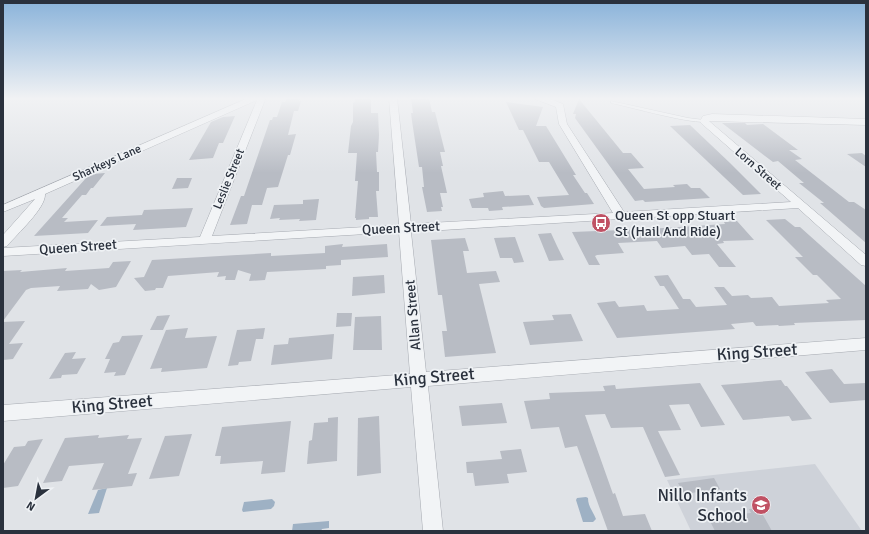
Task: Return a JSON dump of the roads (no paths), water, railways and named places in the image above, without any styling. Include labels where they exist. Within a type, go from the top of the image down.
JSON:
[{"type":"street","name":"Sharkeys Lane","points":[[3,209],[199,123]]},
{"type":"street","name":"Leslie Street","points":[[206,239],[252,123]]},
{"type":"street","name":"Allan Street","points":[[395,123],[433,531]]},
{"type":"street","points":[[563,123],[621,216]]},
{"type":"street","name":"Lorn Street","points":[[705,123],[866,262]]},
{"type":"street","points":[[3,243],[36,207],[40,200],[40,193]]},
{"type":"street","name":"Queen Street","points":[[3,252],[800,205]]},
{"type":"street","name":"King Street","points":[[3,413],[866,344]]},
{"type":"water","points":[[107,488],[99,513],[88,514],[98,490]]},
{"type":"water","points":[[577,498],[588,498],[596,519],[593,522],[583,522],[576,500]]},
{"type":"water","points":[[272,499],[275,502],[271,509],[243,512],[242,510],[244,502]]},
{"type":"water","points":[[329,521],[329,528],[322,529],[321,531],[292,531],[293,524]]},
{"type":"place","name":"Queen St opp Stuart St (Hail And Ride)","points":[[601,223]]},
{"type":"place","name":"Nillo Infants School","points":[[761,505]]}]
